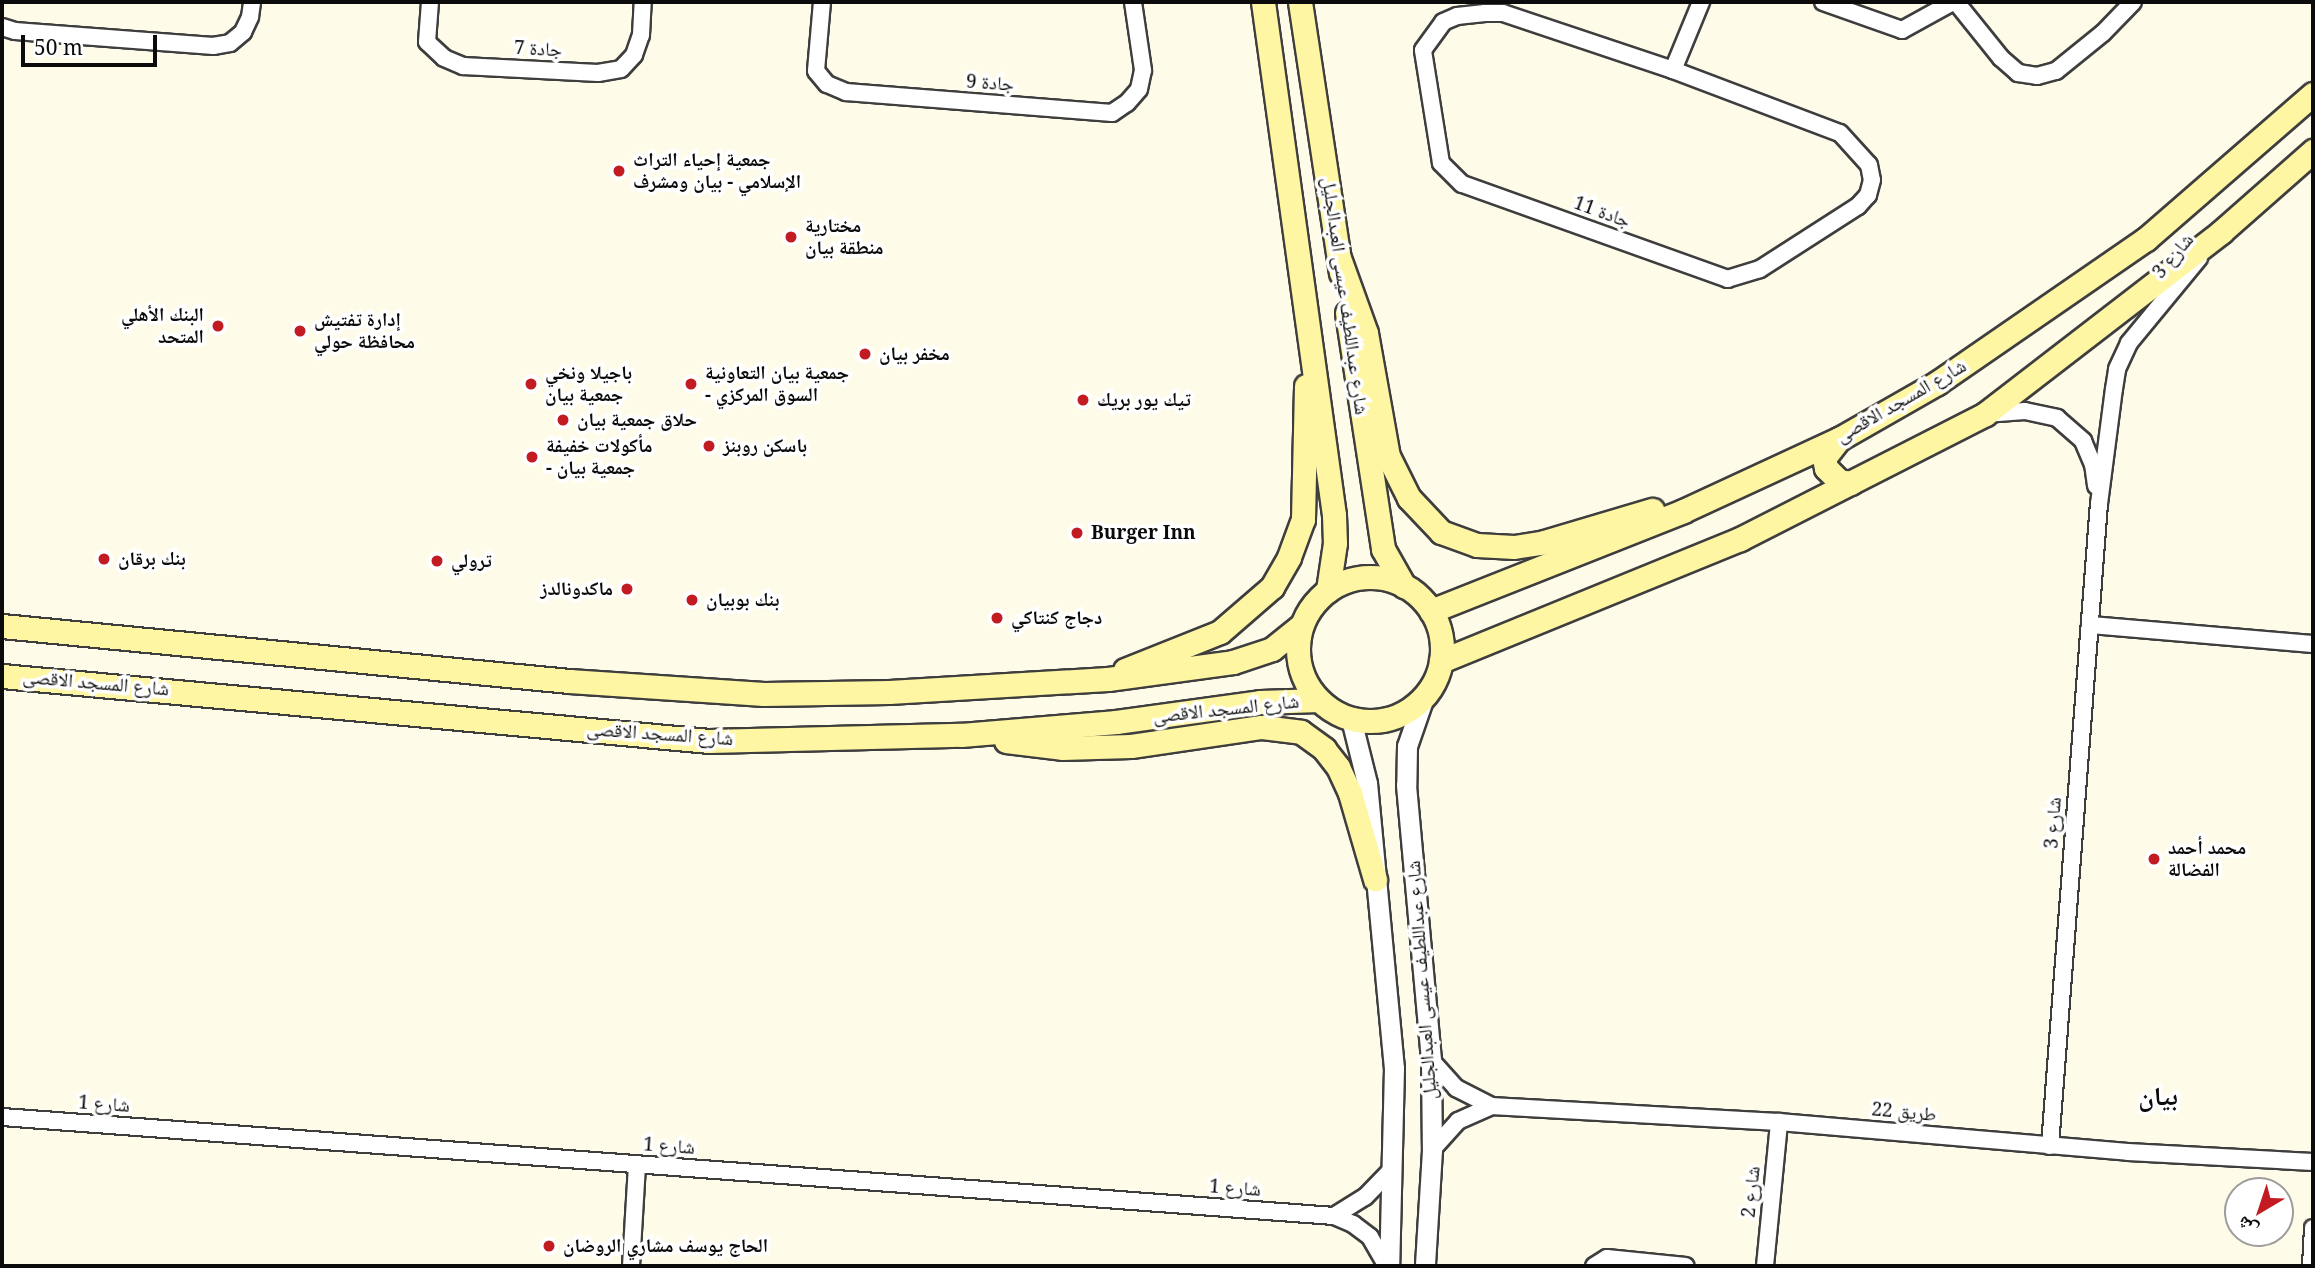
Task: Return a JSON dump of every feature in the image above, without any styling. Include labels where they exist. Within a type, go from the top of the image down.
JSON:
[{"type":"main road","name":"شارع عبداللطيف عيسى العبدالجليل","points":[[1263,2],[1334,515],[1335,544],[1328,590]]},
{"type":"main road","points":[[1287,2],[1303,118],[1323,148]]},
{"type":"main road","name":"شارع عبداللطيف عيسى العبدالجليل","points":[[1300,2],[1376,515],[1383,549],[1404,586]]},
{"type":"main road","name":"شارع المسجد الاقصى","points":[[1431,611],[1683,511],[1839,439],[1937,383],[2146,239],[2313,94]]},
{"type":"main road","points":[[1441,661],[1740,539],[1985,414],[2221,232],[2313,151]]},
{"type":"main road","points":[[1339,258],[1366,333],[1388,456],[1409,498],[1441,532],[1477,545],[1524,545],[1749,481]]},
{"type":"main road","points":[[1108,679],[1146,659],[1220,632],[1272,587],[1289,557],[1303,519],[1305,397],[1311,345]]},
{"type":"main road","points":[[1839,439],[1824,458],[1826,468],[1839,481],[1850,482]]},
{"type":"main road","points":[[1378,578],[1404,586],[1419,596],[1431,611],[1438,626],[1441,661],[1435,680],[1424,697],[1409,710],[1391,718],[1371,721],[1351,719],[1334,711],[1319,700],[1307,684],[1300,665],[1298,645],[1302,625],[1313,606],[1328,590],[1352,579],[1378,578]]},
{"type":"main road","points":[[2,625],[340,660],[764,694],[889,692],[1108,679],[1233,663],[1272,649],[1302,625]]},
{"type":"main road","name":"شارع المسجد الاقصى","points":[[2,676],[709,741],[961,735],[1116,722],[1260,702],[1319,700]]},
{"type":"main road","points":[[961,735],[1062,748],[1131,746],[1262,727],[1301,732],[1324,749],[1338,767],[1350,793],[1376,879]]},
{"type":"street","points":[[2,27],[15,31],[213,46],[230,43],[243,32],[250,17],[252,2]]},
{"type":"street","name":"جادة 7","points":[[430,2],[427,41],[432,50],[444,58],[463,66],[597,73],[621,69],[634,55],[641,35],[643,2]]},
{"type":"street","name":"جادة 9","points":[[822,2],[816,71],[827,83],[846,92],[1111,113],[1128,103],[1139,89],[1143,70],[1133,2]]},
{"type":"street","points":[[1673,70],[1701,2]]},
{"type":"street","points":[[1823,2],[1902,30],[1954,2],[2001,58],[2018,73],[2037,76],[2056,71],[2103,33],[2133,2]]},
{"type":"street","name":"جادة 11","points":[[1503,13],[1673,70],[1840,133],[1869,165],[1872,180],[1868,195],[1858,206],[1760,269],[1728,279],[1709,274],[1462,184],[1441,163],[1423,50],[1443,22],[1457,16],[1503,13]]},
{"type":"street","name":"شارع 3","points":[[2050,1146],[2099,504],[2114,389],[2122,356],[2138,330],[2221,232]]},
{"type":"street","name":"شارع 3","points":[[1985,414],[2043,413],[2073,429],[2083,441],[2093,464],[2099,504]]},
{"type":"street","points":[[2090,625],[2313,644]]},
{"type":"street","name":"شارع عبداللطيف عيسى العبدالجليل","points":[[1424,697],[1407,746],[1406,785],[1431,1060],[1432,1150],[1425,1266]]},
{"type":"street","name":"شارع عبداللطيف عيسى العبدالجليل","points":[[1351,719],[1367,783],[1394,1068],[1388,1266]]},
{"type":"street","name":"طريق 22","points":[[1431,1060],[1456,1088],[1491,1106],[1779,1122],[2050,1146],[2313,1162]]},
{"type":"street","name":"طريق 22","points":[[1432,1150],[1458,1121],[1491,1106]]},
{"type":"street","name":"شارع 1","points":[[2,1117],[1334,1216],[1353,1223],[1370,1237],[1388,1266]]},
{"type":"street","name":"شارع 2","points":[[1765,1266],[1779,1122]]},
{"type":"street","points":[[631,1266],[637,1165]]},
{"type":"street","points":[[1334,1216],[1365,1197],[1392,1169]]},
{"type":"street","points":[[2311,1266],[2313,1228]]},
{"type":"street","points":[[1594,1266],[1607,1258],[1686,1266]]},
{"type":"place","name":"جمعية إحياء التراث الإسلامي - بيان ومشرف","points":[[619,171]]},
{"type":"place","name":"مختارية منطقة بيان","points":[[791,237]]},
{"type":"place","name":"البنك الأهلي المتحد","points":[[218,326]]},
{"type":"place","name":"إدارة تفتيش محافظة حولي","points":[[300,331]]},
{"type":"place","name":"مخفر بيان","points":[[865,354]]},
{"type":"place","name":"باجيلا ونخي جمعية بيان","points":[[531,384]]},
{"type":"place","name":"جمعية بيان التعاونية - السوق المركزي","points":[[691,384]]},
{"type":"place","name":"تيك يور بريك","points":[[1083,400]]},
{"type":"place","name":"حلاق جمعية بيان","points":[[563,420]]},
{"type":"place","name":"باسكن روبنز","points":[[709,446]]},
{"type":"place","name":"مأكولات خفيفة - جمعية بيان","points":[[532,457]]},
{"type":"place","name":"Burger Inn","points":[[1077,533]]},
{"type":"place","name":"بنك برقان","points":[[104,559]]},
{"type":"place","name":"ترولي","points":[[437,561]]},
{"type":"place","name":"ماكدونالدز","points":[[627,589]]},
{"type":"place","name":"بنك بوبيان","points":[[692,600]]},
{"type":"place","name":"دجاج كنتاكي","points":[[997,618]]},
{"type":"place","name":"محمد أحمد الفضالة","points":[[2154,859]]},
{"type":"place","name":"الحاج يوسف مشاري الروضان","points":[[549,1246]]},
{"type":"district","name":"بيان","points":[[2158,1096]]}]
